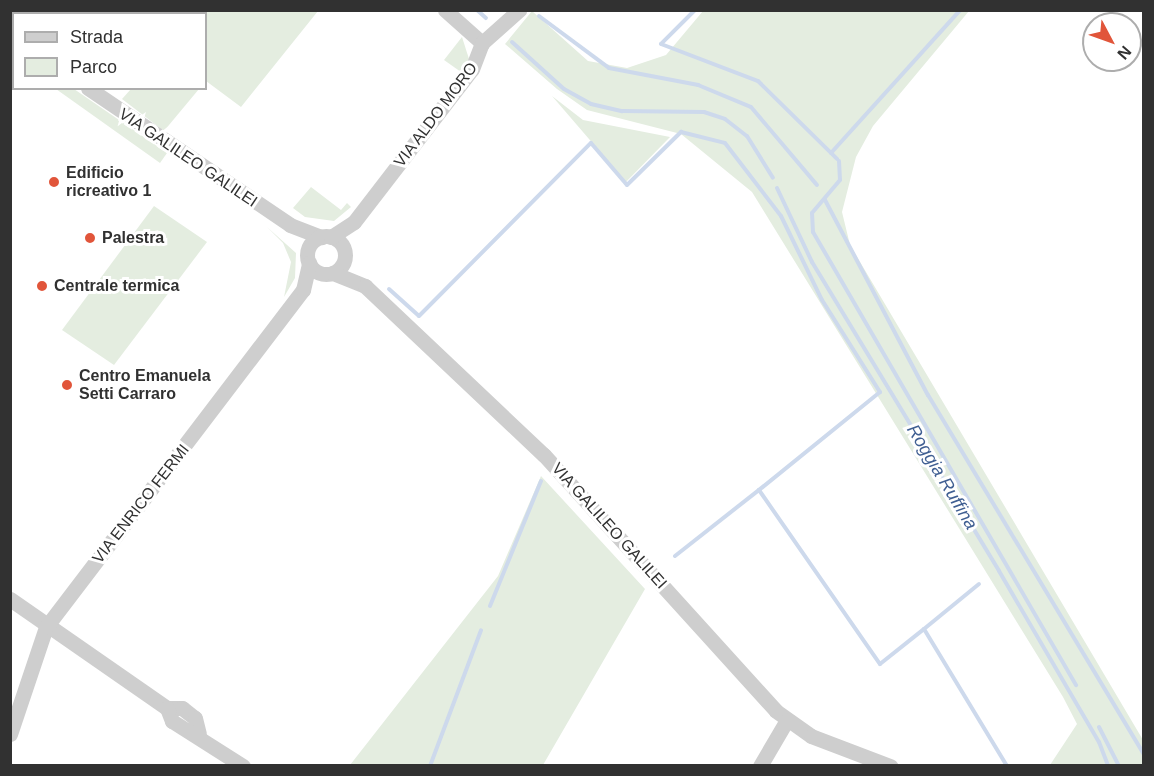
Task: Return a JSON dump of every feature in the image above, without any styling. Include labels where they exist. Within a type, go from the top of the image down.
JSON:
[{"type":"street","points":[[445,10],[482,44]]},
{"type":"street","name":"VIA ALDO MORO","points":[[345,255],[354,222],[472,69],[482,44],[519,10]]},
{"type":"street","name":"VIA GALILEO GALILEI","points":[[91,90],[290,225],[327,237]]},
{"type":"street","name":"VIA ALDO MORO","points":[[308,257],[327,237],[354,222]]},
{"type":"street","name":"VIA GALILEO GALILEI","points":[[290,225],[308,257],[330,274],[365,285],[544,455],[739,674],[787,720],[818,739],[891,765]]},
{"type":"street","points":[[327,237],[345,255],[365,285]]},
{"type":"street","points":[[303,290],[330,274],[345,255]]},
{"type":"street","points":[[303,290],[308,257]]},
{"type":"street","name":"VIA ENRICO FERMI","points":[[10,735],[46,627],[303,290]]},
{"type":"street","points":[[10,599],[46,627],[167,708],[182,708],[195,718],[199,734],[243,765]]},
{"type":"street","points":[[760,765],[787,720]]},
{"type":"green space","points":[[196,10],[318,10],[241,107],[207,82],[207,12]]},
{"type":"green space","points":[[532,11],[588,61],[627,68],[666,55],[703,11],[969,11],[873,126],[856,157],[842,212],[850,245],[1143,740],[1143,765],[1050,765],[1077,724],[1063,697],[752,192],[681,134],[587,110],[557,89],[505,44]]},
{"type":"green space","points":[[462,37],[469,59],[461,72],[444,60]]},
{"type":"green space","points":[[57,90],[75,90],[167,153],[160,163]]},
{"type":"green space","points":[[130,90],[198,90],[164,131],[122,99]]},
{"type":"green space","points":[[552,96],[583,120],[670,137],[626,182]]},
{"type":"green space","points":[[311,187],[341,210],[347,203],[351,207],[334,221],[305,217],[293,208]]},
{"type":"green space","points":[[154,206],[207,242],[114,365],[62,330]]},
{"type":"green space","points":[[267,227],[296,253],[295,278],[284,297],[291,262],[283,243]]},
{"type":"green space","points":[[541,476],[645,589],[543,765],[350,765],[498,576]]},
{"type":"waterway","name":"Roggia Ruffina","points":[[477,10],[486,18]]},
{"type":"waterway","points":[[695,10],[661,44],[758,81],[837,159]]},
{"type":"waterway","points":[[831,153],[960,10]]},
{"type":"waterway","points":[[539,16],[609,68],[698,85],[751,107],[817,185]]},
{"type":"waterway","name":"Roggia Ruffina","points":[[512,42],[564,89],[591,104],[622,111],[704,112],[725,119],[747,136],[773,178]]},
{"type":"waterway","points":[[389,289],[419,316],[591,143],[627,185],[681,132],[725,143],[781,216],[822,300],[880,392],[759,490],[880,664],[924,629],[1007,766]]},
{"type":"waterway","points":[[839,161],[840,180],[812,213],[813,232],[1076,685]]},
{"type":"waterway","name":"Roggia Ruffina","points":[[777,188],[812,262],[999,571],[1099,742],[1108,766]]},
{"type":"waterway","points":[[825,200],[928,395],[1144,754]]},
{"type":"waterway","points":[[490,606],[541,481]]},
{"type":"waterway","points":[[675,556],[759,490]]},
{"type":"waterway","points":[[924,629],[979,584]]},
{"type":"waterway","points":[[430,766],[481,630]]},
{"type":"waterway","points":[[1099,727],[1119,766]]},
{"type":"place","name":"Edificio ricreativo 1","points":[[54,182]]},
{"type":"place","name":"Palestra","points":[[90,238]]},
{"type":"place","name":"Centrale termica","points":[[42,286]]},
{"type":"place","name":"Centro Emanuela Setti Carraro","points":[[67,385]]}]
